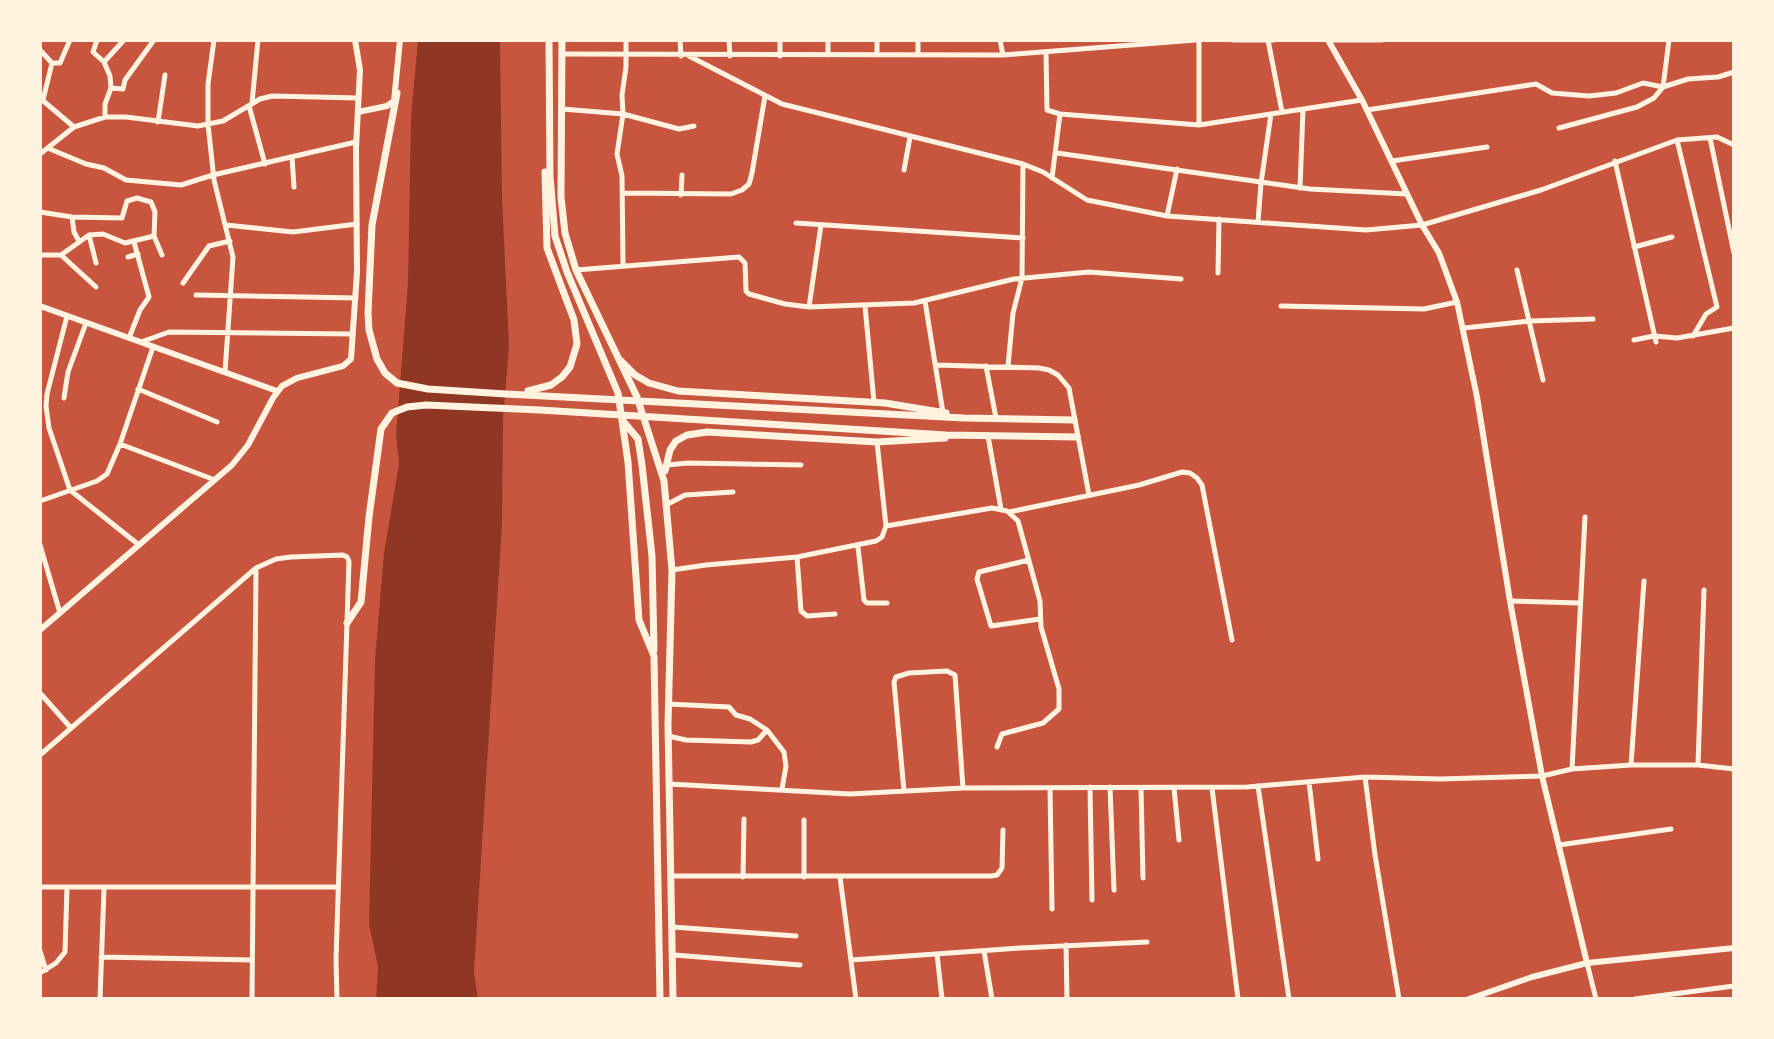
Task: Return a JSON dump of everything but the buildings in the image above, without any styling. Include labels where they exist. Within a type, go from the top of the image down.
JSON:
[{"type":"main road","points":[[506,394],[551,385],[570,367],[576,354],[577,334],[544,231],[549,40]]},
{"type":"main road","points":[[562,40],[562,218],[576,270],[637,397],[664,466]]},
{"type":"main road","points":[[549,53],[562,54]]},
{"type":"main road","points":[[548,82],[555,236],[618,393],[634,528],[639,620],[655,665]]},
{"type":"main road","points":[[397,93],[372,225],[368,313],[372,345],[385,373],[397,383],[428,389],[506,394],[1074,420]]},
{"type":"main road","points":[[612,349],[635,375],[649,383],[678,391],[874,402],[982,418]]},
{"type":"main road","points":[[347,623],[361,602],[378,442],[388,417],[398,410],[426,405],[875,430],[1077,437]]},
{"type":"main road","points":[[594,414],[620,419],[634,431],[644,477],[652,556],[660,999]]},
{"type":"main road","points":[[673,999],[668,736],[672,570],[664,481],[664,466],[670,450],[676,441],[687,435],[707,432],[901,443],[984,435]]},
{"type":"street","points":[[40,50],[52,63],[60,63],[70,40]]},
{"type":"street","points":[[97,40],[93,52],[104,62],[110,76],[111,88],[105,104],[105,117]]},
{"type":"street","points":[[104,62],[124,40]]},
{"type":"street","points":[[111,88],[123,89],[125,80],[154,40]]},
{"type":"street","points":[[214,40],[208,84],[208,124],[213,175],[233,257],[225,372]]},
{"type":"street","points":[[258,40],[250,105],[265,164]]},
{"type":"street","points":[[40,630],[215,480],[243,452],[277,391],[297,378],[348,363],[353,352],[356,298],[356,142],[360,70],[355,40]]},
{"type":"street","points":[[358,112],[392,105],[397,93],[400,40]]},
{"type":"street","points":[[623,265],[623,193],[617,154],[623,114],[626,40]]},
{"type":"street","points":[[680,40],[681,56]]},
{"type":"street","points":[[729,40],[730,56]]},
{"type":"street","points":[[780,40],[780,56]]},
{"type":"street","points":[[828,40],[828,55]]},
{"type":"street","points":[[877,40],[877,55]]},
{"type":"street","points":[[918,40],[918,55]]},
{"type":"street","points":[[1000,40],[1003,55]]},
{"type":"street","points":[[562,54],[1003,55],[1198,40],[1199,125]]},
{"type":"street","points":[[1233,40],[1271,40],[1282,112]]},
{"type":"street","points":[[1382,40],[1330,40],[1439,253],[1457,302],[1542,776],[1596,999]]},
{"type":"street","points":[[1559,128],[1637,107],[1654,98],[1663,87],[1669,40]]},
{"type":"street","points":[[1046,53],[1047,110],[1060,114],[1199,125],[1362,100]]},
{"type":"street","points":[[689,56],[765,96],[801,110],[1023,164],[1087,200],[1167,216],[1366,230],[1422,225],[1541,190],[1677,140],[1717,137],[1734,145]]},
{"type":"street","points":[[52,63],[41,99],[74,127]]},
{"type":"street","points":[[1367,110],[1536,84],[1552,93],[1579,96],[1616,93],[1643,83],[1663,87],[1688,79],[1718,77],[1734,72]]},
{"type":"street","points":[[158,122],[165,75]]},
{"type":"street","points":[[40,154],[74,127],[105,117],[208,124],[223,121],[272,96],[358,98]]},
{"type":"street","points":[[623,193],[731,194],[749,184],[765,96]]},
{"type":"street","points":[[561,109],[623,114],[668,128],[694,126]]},
{"type":"street","points":[[1300,188],[1303,109]]},
{"type":"street","points":[[1052,178],[1060,114]]},
{"type":"street","points":[[1258,222],[1271,114]]},
{"type":"street","points":[[904,170],[910,137]]},
{"type":"street","points":[[1710,138],[1734,253]]},
{"type":"street","points":[[1677,140],[1717,307],[1706,314],[1693,336]]},
{"type":"street","points":[[49,148],[138,183],[181,185],[356,142]]},
{"type":"street","points":[[1392,161],[1487,147]]},
{"type":"street","points":[[1057,153],[1300,188],[1407,194]]},
{"type":"street","points":[[292,157],[294,187]]},
{"type":"street","points":[[1615,161],[1655,339]]},
{"type":"street","points":[[1008,366],[1013,313],[1022,278],[1023,164]]},
{"type":"street","points":[[1167,216],[1177,169]]},
{"type":"street","points":[[681,195],[682,175]]},
{"type":"street","points":[[137,198],[138,183]]},
{"type":"street","points":[[40,212],[72,217],[122,218],[127,201],[137,198],[151,202],[155,208],[154,236],[162,255]]},
{"type":"street","points":[[72,217],[79,241]]},
{"type":"street","points":[[1218,273],[1219,219]]},
{"type":"street","points":[[796,223],[1023,238]]},
{"type":"street","points":[[226,225],[293,232],[357,224]]},
{"type":"street","points":[[809,307],[821,225]]},
{"type":"street","points":[[40,255],[61,255],[89,235],[103,234],[119,242],[134,242],[154,236]]},
{"type":"street","points":[[89,235],[96,263]]},
{"type":"street","points":[[1634,247],[1672,237]]},
{"type":"street","points":[[183,283],[209,246],[230,241]]},
{"type":"street","points":[[129,338],[149,297],[134,242]]},
{"type":"street","points":[[128,257],[138,254]]},
{"type":"street","points":[[61,255],[96,287]]},
{"type":"street","points":[[576,270],[739,257],[745,263],[746,291],[749,294],[809,307],[925,301],[1022,278],[1104,272],[1181,279]]},
{"type":"street","points":[[1517,270],[1543,380]]},
{"type":"street","points":[[196,295],[356,298]]},
{"type":"street","points":[[925,301],[943,413]]},
{"type":"street","points":[[1281,306],[1424,309],[1457,302]]},
{"type":"street","points":[[40,306],[277,391]]},
{"type":"street","points":[[865,306],[874,402]]},
{"type":"street","points":[[67,316],[46,406],[49,428],[70,490],[139,545]]},
{"type":"street","points":[[1464,328],[1593,319]]},
{"type":"street","points":[[64,398],[68,372],[86,323]]},
{"type":"street","points":[[1634,340],[1677,338],[1734,328]]},
{"type":"street","points":[[141,342],[169,332],[354,334]]},
{"type":"street","points":[[40,501],[102,478],[111,466],[153,347]]},
{"type":"street","points":[[936,365],[1039,368],[1058,375],[1069,388],[1089,495]]},
{"type":"street","points":[[986,366],[996,418]]},
{"type":"street","points":[[138,389],[217,422]]},
{"type":"street","points":[[984,435],[1004,511],[1018,521],[1040,601],[1040,619],[1059,689],[1059,709],[1043,723],[1002,734],[997,747]]},
{"type":"street","points":[[672,570],[797,557],[876,541],[882,537],[886,526],[877,442]]},
{"type":"street","points":[[120,444],[215,480]]},
{"type":"street","points":[[664,466],[688,463],[801,465]]},
{"type":"street","points":[[886,526],[983,509],[1004,511],[1139,485],[1182,472],[1197,478],[1202,485],[1232,640]]},
{"type":"street","points":[[666,505],[691,494],[733,492]]},
{"type":"street","points":[[1572,769],[1585,517]]},
{"type":"street","points":[[40,545],[60,613]]},
{"type":"street","points":[[858,547],[864,600],[867,603],[887,603]]},
{"type":"street","points":[[40,755],[256,568],[276,559],[291,557],[347,557],[337,887],[337,999]]},
{"type":"street","points":[[797,557],[801,611],[807,616],[835,614]]},
{"type":"street","points":[[1029,560],[982,571],[977,574],[977,579],[991,626],[1040,619]]},
{"type":"street","points":[[252,999],[256,568]]},
{"type":"street","points":[[1631,765],[1644,581]]},
{"type":"street","points":[[1698,765],[1704,590]]},
{"type":"street","points":[[1510,601],[1580,603]]},
{"type":"street","points":[[904,791],[894,682],[896,677],[909,673],[947,671],[955,675],[963,788]]},
{"type":"street","points":[[40,693],[71,728]]},
{"type":"street","points":[[668,704],[729,707],[736,715],[750,719],[767,730],[784,752],[786,766],[782,789]]},
{"type":"street","points":[[668,736],[686,740],[751,742],[758,740],[767,730]]},
{"type":"street","points":[[669,784],[850,794],[963,788],[1212,788],[1365,777],[1440,779],[1542,776],[1572,769],[1631,765],[1698,765],[1734,769]]},
{"type":"street","points":[[1365,777],[1399,999]]},
{"type":"street","points":[[1309,782],[1318,859]]},
{"type":"street","points":[[1258,786],[1289,999]]},
{"type":"street","points":[[1090,787],[1092,900]]},
{"type":"street","points":[[1110,787],[1114,890]]},
{"type":"street","points":[[1050,788],[1052,909]]},
{"type":"street","points":[[1141,788],[1143,878]]},
{"type":"street","points":[[1174,788],[1179,840]]},
{"type":"street","points":[[1212,788],[1238,999]]},
{"type":"street","points":[[743,877],[744,819]]},
{"type":"street","points":[[804,820],[804,877]]},
{"type":"street","points":[[1559,845],[1671,829]]},
{"type":"street","points":[[671,876],[997,875],[1002,863],[1003,830]]},
{"type":"street","points":[[840,877],[856,999]]},
{"type":"street","points":[[40,887],[337,887]]},
{"type":"street","points":[[43,972],[65,952],[67,887]]},
{"type":"street","points":[[100,999],[104,889]]},
{"type":"street","points":[[673,927],[796,936]]},
{"type":"street","points":[[851,960],[1147,942]]},
{"type":"street","points":[[1066,945],[1067,999]]},
{"type":"street","points":[[1469,999],[1532,977],[1587,963],[1734,948]]},
{"type":"street","points":[[40,951],[43,972]]},
{"type":"street","points":[[984,951],[992,999]]},
{"type":"street","points":[[937,954],[942,999]]},
{"type":"street","points":[[674,955],[800,965]]},
{"type":"street","points":[[101,957],[252,960]]},
{"type":"street","points":[[1635,999],[1734,986]]},
{"type":"shaded area","points":[[418,40],[500,40],[502,198],[509,346],[503,418],[502,523],[474,972],[478,999],[376,999],[378,967],[369,924],[375,660],[384,553],[399,464],[396,435],[408,283],[411,117]]}]
